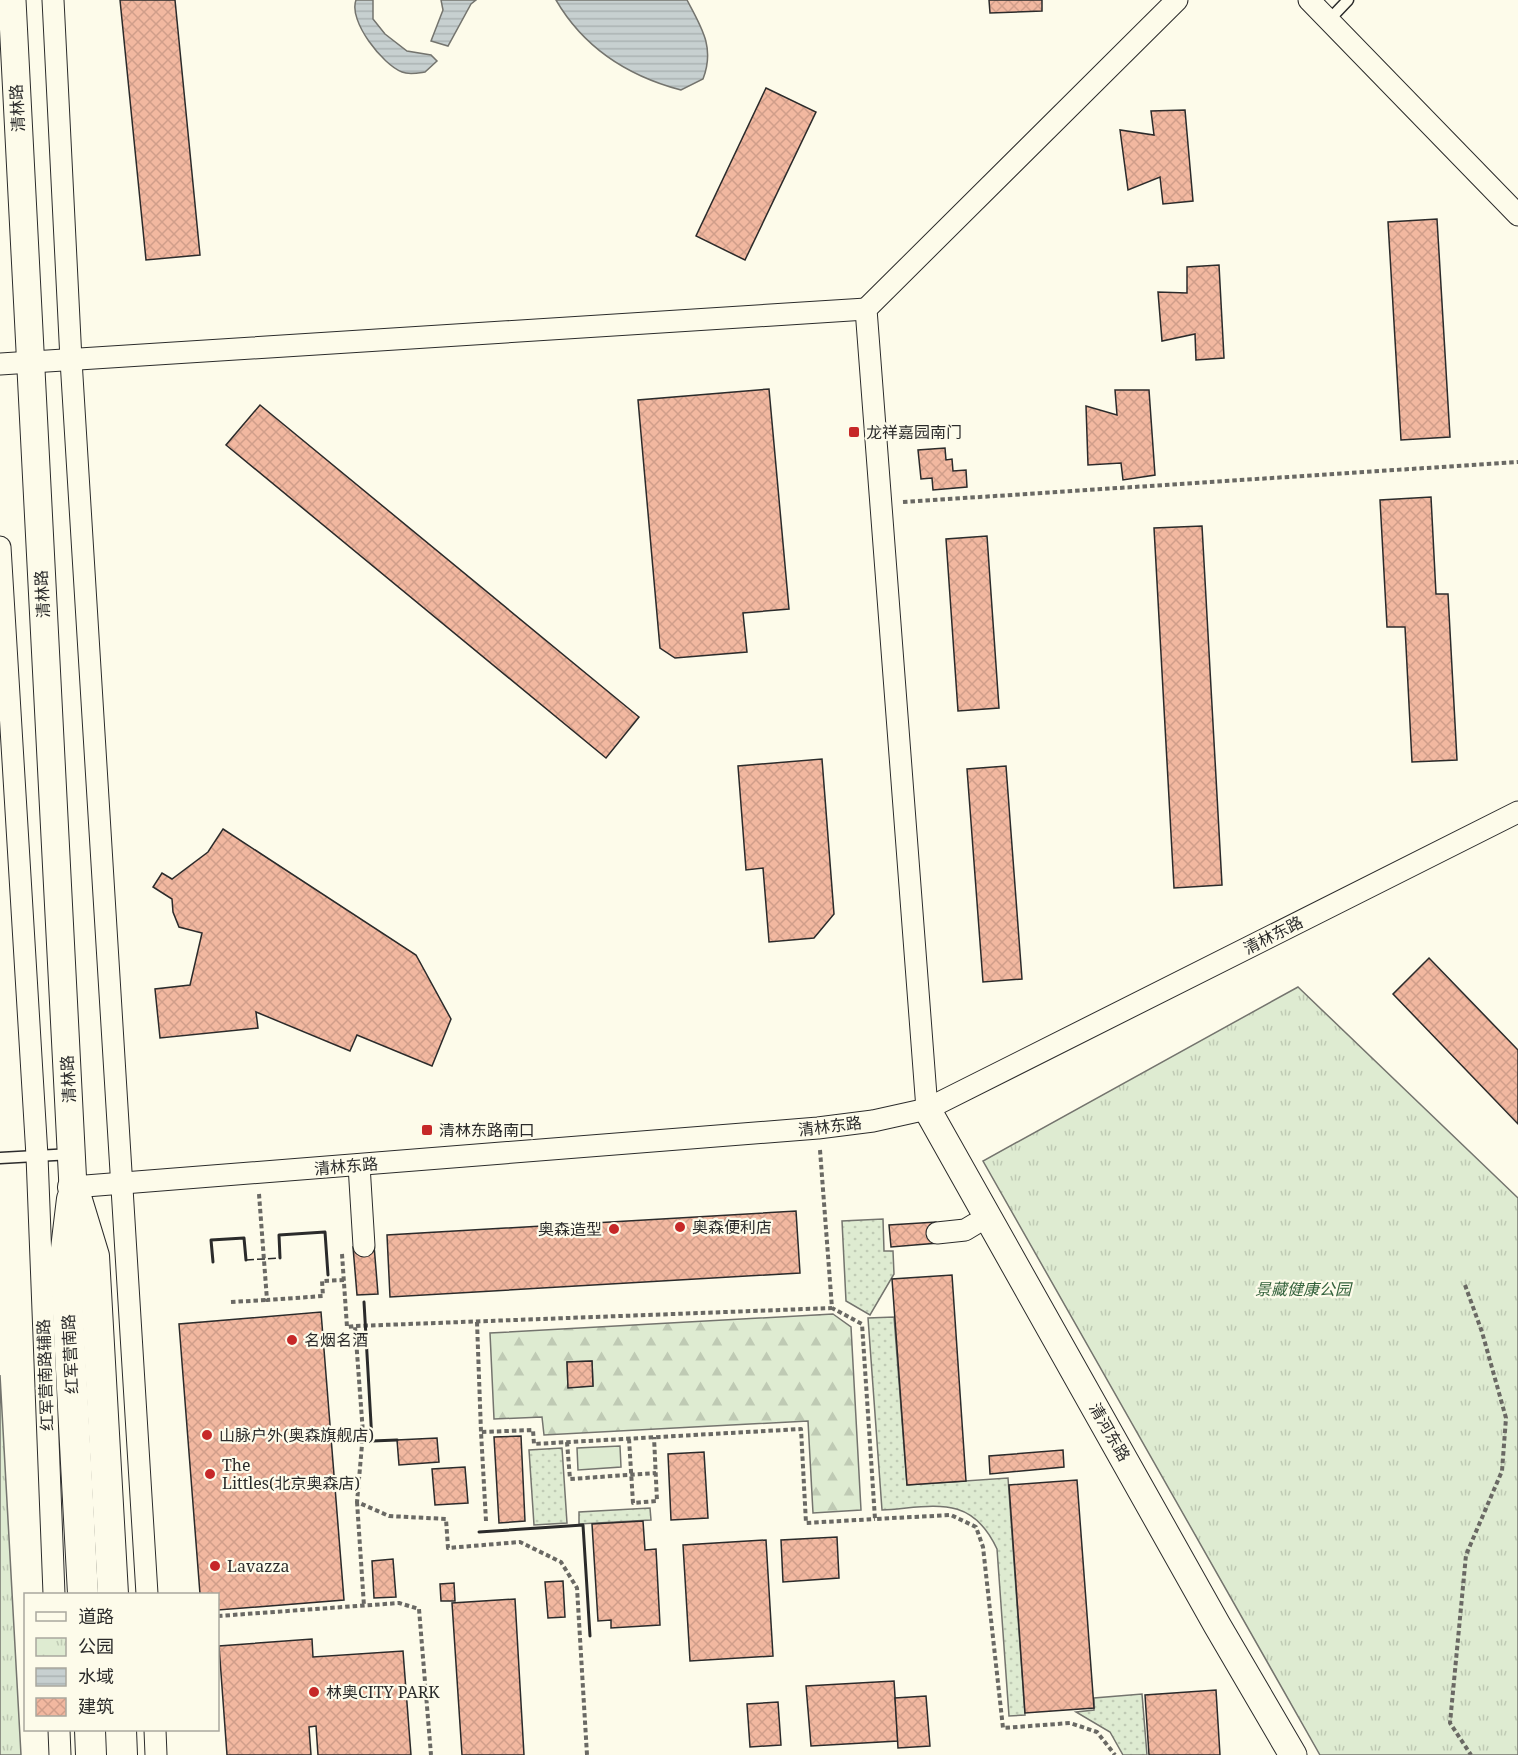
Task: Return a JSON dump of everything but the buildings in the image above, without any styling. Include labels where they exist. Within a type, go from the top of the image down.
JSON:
[{"type":"main road","name":"红军营南路","points":[[73,1187],[94,1256],[113,1593]]},
{"type":"main road","name":"红军营南路","points":[[73,1187],[65,1257],[83,1593]]},
{"type":"main road","points":[[90,1731],[92,1755]]},
{"type":"main road","points":[[121,1731],[122,1755]]},
{"type":"street","name":"清林路","points":[[12,0],[73,1187]]},
{"type":"street","points":[[53,0],[71,360],[147,1593]]},
{"type":"street","points":[[0,364],[866,309],[1177,0]]},
{"type":"street","points":[[1309,0],[1518,215]]},
{"type":"street","points":[[866,309],[927,1109]]},
{"type":"street","name":"红军营南路辅路","points":[[0,547],[37,1156],[54,1593]]},
{"type":"street","name":"清林东路","points":[[73,1187],[818,1128],[873,1121],[927,1109],[1518,812]]},
{"type":"street","name":"清河东路","points":[[927,1109],[980,1220],[1293,1755]]},
{"type":"street","points":[[359,1165],[364,1246]]},
{"type":"street","points":[[937,1233],[965,1230],[980,1220]]},
{"type":"street","points":[[59,1731],[60,1755]]},
{"type":"street","points":[[155,1731],[156,1755]]},
{"type":"lane","points":[[1329,20],[1348,0]]},
{"type":"lane","points":[[0,1158],[73,1154]]},
{"type":"path","points":[[881,503],[1518,462]]},
{"type":"path","points":[[818,1128],[832,1308]]},
{"type":"path","points":[[258,1173],[267,1300]]},
{"type":"path","points":[[341,1246],[347,1327],[832,1308],[862,1324],[875,1520]]},
{"type":"path","points":[[231,1302],[323,1296],[321,1281],[344,1280]]},
{"type":"path","points":[[1465,1286],[1482,1332],[1506,1418],[1502,1471],[1466,1554],[1450,1723],[1471,1755]]},
{"type":"path","points":[[477,1322],[486,1521]]},
{"type":"path","points":[[356,1326],[363,1433],[357,1502],[364,1606]]},
{"type":"path","points":[[481,1432],[533,1430],[534,1444],[801,1429],[806,1523],[951,1515],[976,1527],[983,1547],[1002,1728],[1070,1723],[1097,1732],[1115,1755]]},
{"type":"path","points":[[629,1439],[633,1503],[657,1501],[654,1437]]},
{"type":"path","points":[[567,1442],[570,1479],[656,1473]]},
{"type":"path","points":[[357,1502],[389,1516],[446,1519],[448,1548],[520,1542],[561,1562],[577,1588],[587,1755]]},
{"type":"path","points":[[219,1616],[399,1603],[419,1609],[431,1755]]},
{"type":"green space","name":"景藏健康公园","points":[[1298,987],[1518,1198],[1518,1755],[1320,1755],[983,1161]]},
{"type":"green space","points":[[883,1219],[884,1251],[893,1251],[894,1274],[870,1315],[846,1301],[842,1221]]},
{"type":"green space","points":[[833,1314],[851,1327],[861,1510],[813,1513],[808,1421],[544,1435],[542,1417],[494,1419],[490,1333]],"holes":[[[592,1361],[593,1386],[568,1387],[567,1362]]]},
{"type":"green space","points":[[894,1317],[907,1485],[1008,1478],[1025,1715],[1009,1716],[997,1549],[987,1531],[963,1511],[949,1507],[882,1510],[868,1318]]},
{"type":"green space","points":[[0,1375],[21,1755],[0,1755]]},
{"type":"green space","points":[[620,1446],[621,1467],[578,1470],[577,1448]]},
{"type":"green space","points":[[562,1448],[567,1523],[534,1525],[529,1450]]},
{"type":"green space","points":[[650,1508],[651,1520],[579,1524],[579,1512]]},
{"type":"green space","points":[[1142,1694],[1147,1755],[1123,1755],[1110,1732],[1076,1712],[1094,1710],[1094,1698]]},
{"type":"water","points":[[356,0],[373,0],[373,19],[385,34],[407,51],[431,55],[437,61],[425,72],[413,74],[394,68],[377,52],[362,30],[355,9]]},
{"type":"water","points":[[441,0],[476,0],[471,4],[448,46],[431,41],[443,10]]},
{"type":"water","points":[[556,0],[687,0],[705,38],[708,58],[703,79],[681,90],[643,77],[626,68],[594,46],[567,17]]},
{"type":"fence","points":[[246,1260],[280,1258]]},
{"type":"wall","points":[[280,1258],[279,1235],[325,1232],[328,1275]]},
{"type":"wall","points":[[213,1262],[211,1240],[244,1238],[246,1260]]},
{"type":"wall","points":[[364,1302],[372,1441],[397,1440]]},
{"type":"wall","points":[[479,1532],[583,1525],[590,1636]]},
{"type":"place","name":"龙祥嘉园南门","points":[[854,432]]},
{"type":"place","name":"清林东路南口","points":[[427,1130]]},
{"type":"place","name":"奥森便利店","points":[[680,1227]]},
{"type":"place","name":"奥森造型","points":[[614,1229]]},
{"type":"place","name":"名烟名酒","points":[[292,1340]]},
{"type":"place","name":"山脉户外(奥森旗舰店)","points":[[207,1435]]},
{"type":"place","name":"The Littles(北京奥森店)","points":[[210,1474]]},
{"type":"place","name":"Lavazza","points":[[215,1566]]},
{"type":"place","name":"林奥CITY PARK","points":[[314,1692]]}]
